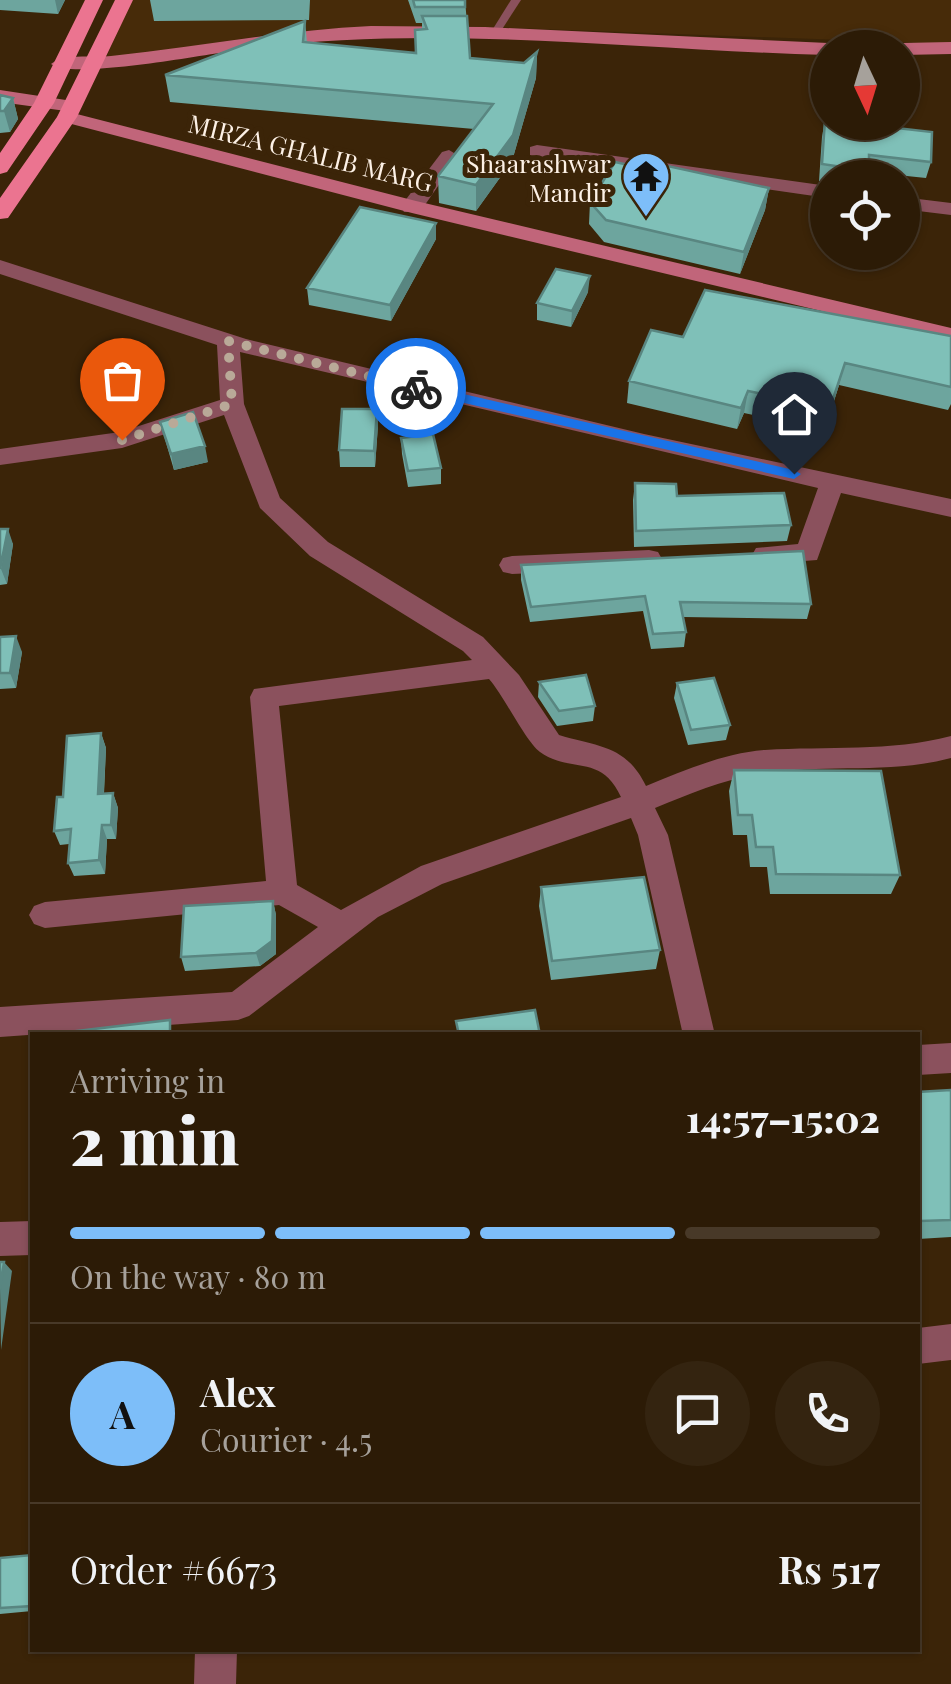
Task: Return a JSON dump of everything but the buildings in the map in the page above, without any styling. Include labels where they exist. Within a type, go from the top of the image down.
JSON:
[{"type":"main road","points":[[2,162],[44,103],[94,0]]},
{"type":"main road","points":[[0,212],[69,112],[124,0]]},
{"type":"street","points":[[60,64],[92,66],[369,32],[588,35],[711,47],[810,48]]},
{"type":"street","points":[[920,49],[951,48]]},
{"type":"street","name":"MIRZA GHALIB MARG","points":[[0,96],[44,103],[412,206],[951,335]]},
{"type":"street","points":[[537,151],[810,189]]},
{"type":"street","points":[[412,206],[449,156]]},
{"type":"street","points":[[920,205],[951,210]]},
{"type":"street","points":[[0,267],[228,341],[644,442],[951,508]]},
{"type":"street","points":[[228,341],[232,404],[270,502],[319,549],[458,634],[495,668],[548,744],[609,761],[624,771],[653,834],[698,1032]]},
{"type":"street","points":[[0,458],[122,440],[232,404]]},
{"type":"street","points":[[748,556],[808,553],[832,482]]},
{"type":"street","points":[[512,565],[670,558]]},
{"type":"street","points":[[282,892],[264,697],[495,668]]},
{"type":"street","points":[[0,1022],[237,1021],[367,908],[432,875],[698,778],[760,762],[918,756],[951,747]]},
{"type":"street","points":[[45,915],[282,892],[343,926]]},
{"type":"street","points":[[920,1060],[951,1058]]},
{"type":"street","points":[[0,1240],[30,1238]]},
{"type":"street","points":[[920,1346],[951,1342]]},
{"type":"street","points":[[215,1684],[216,1652]]},
{"type":"lane","points":[[496,32],[516,0]]},
{"type":"shaded area","points":[[132,0],[951,0],[951,44],[920,43],[920,30],[810,30],[810,39],[459,26],[285,32],[105,60]]},
{"type":"way so far","points":[[122,440],[232,404],[228,341],[416,388]]},
{"type":"place","name":"Shaarashwar Mandir","points":[[646,218]]},
{"type":"route","points":[[416,388],[794,474]]}]
